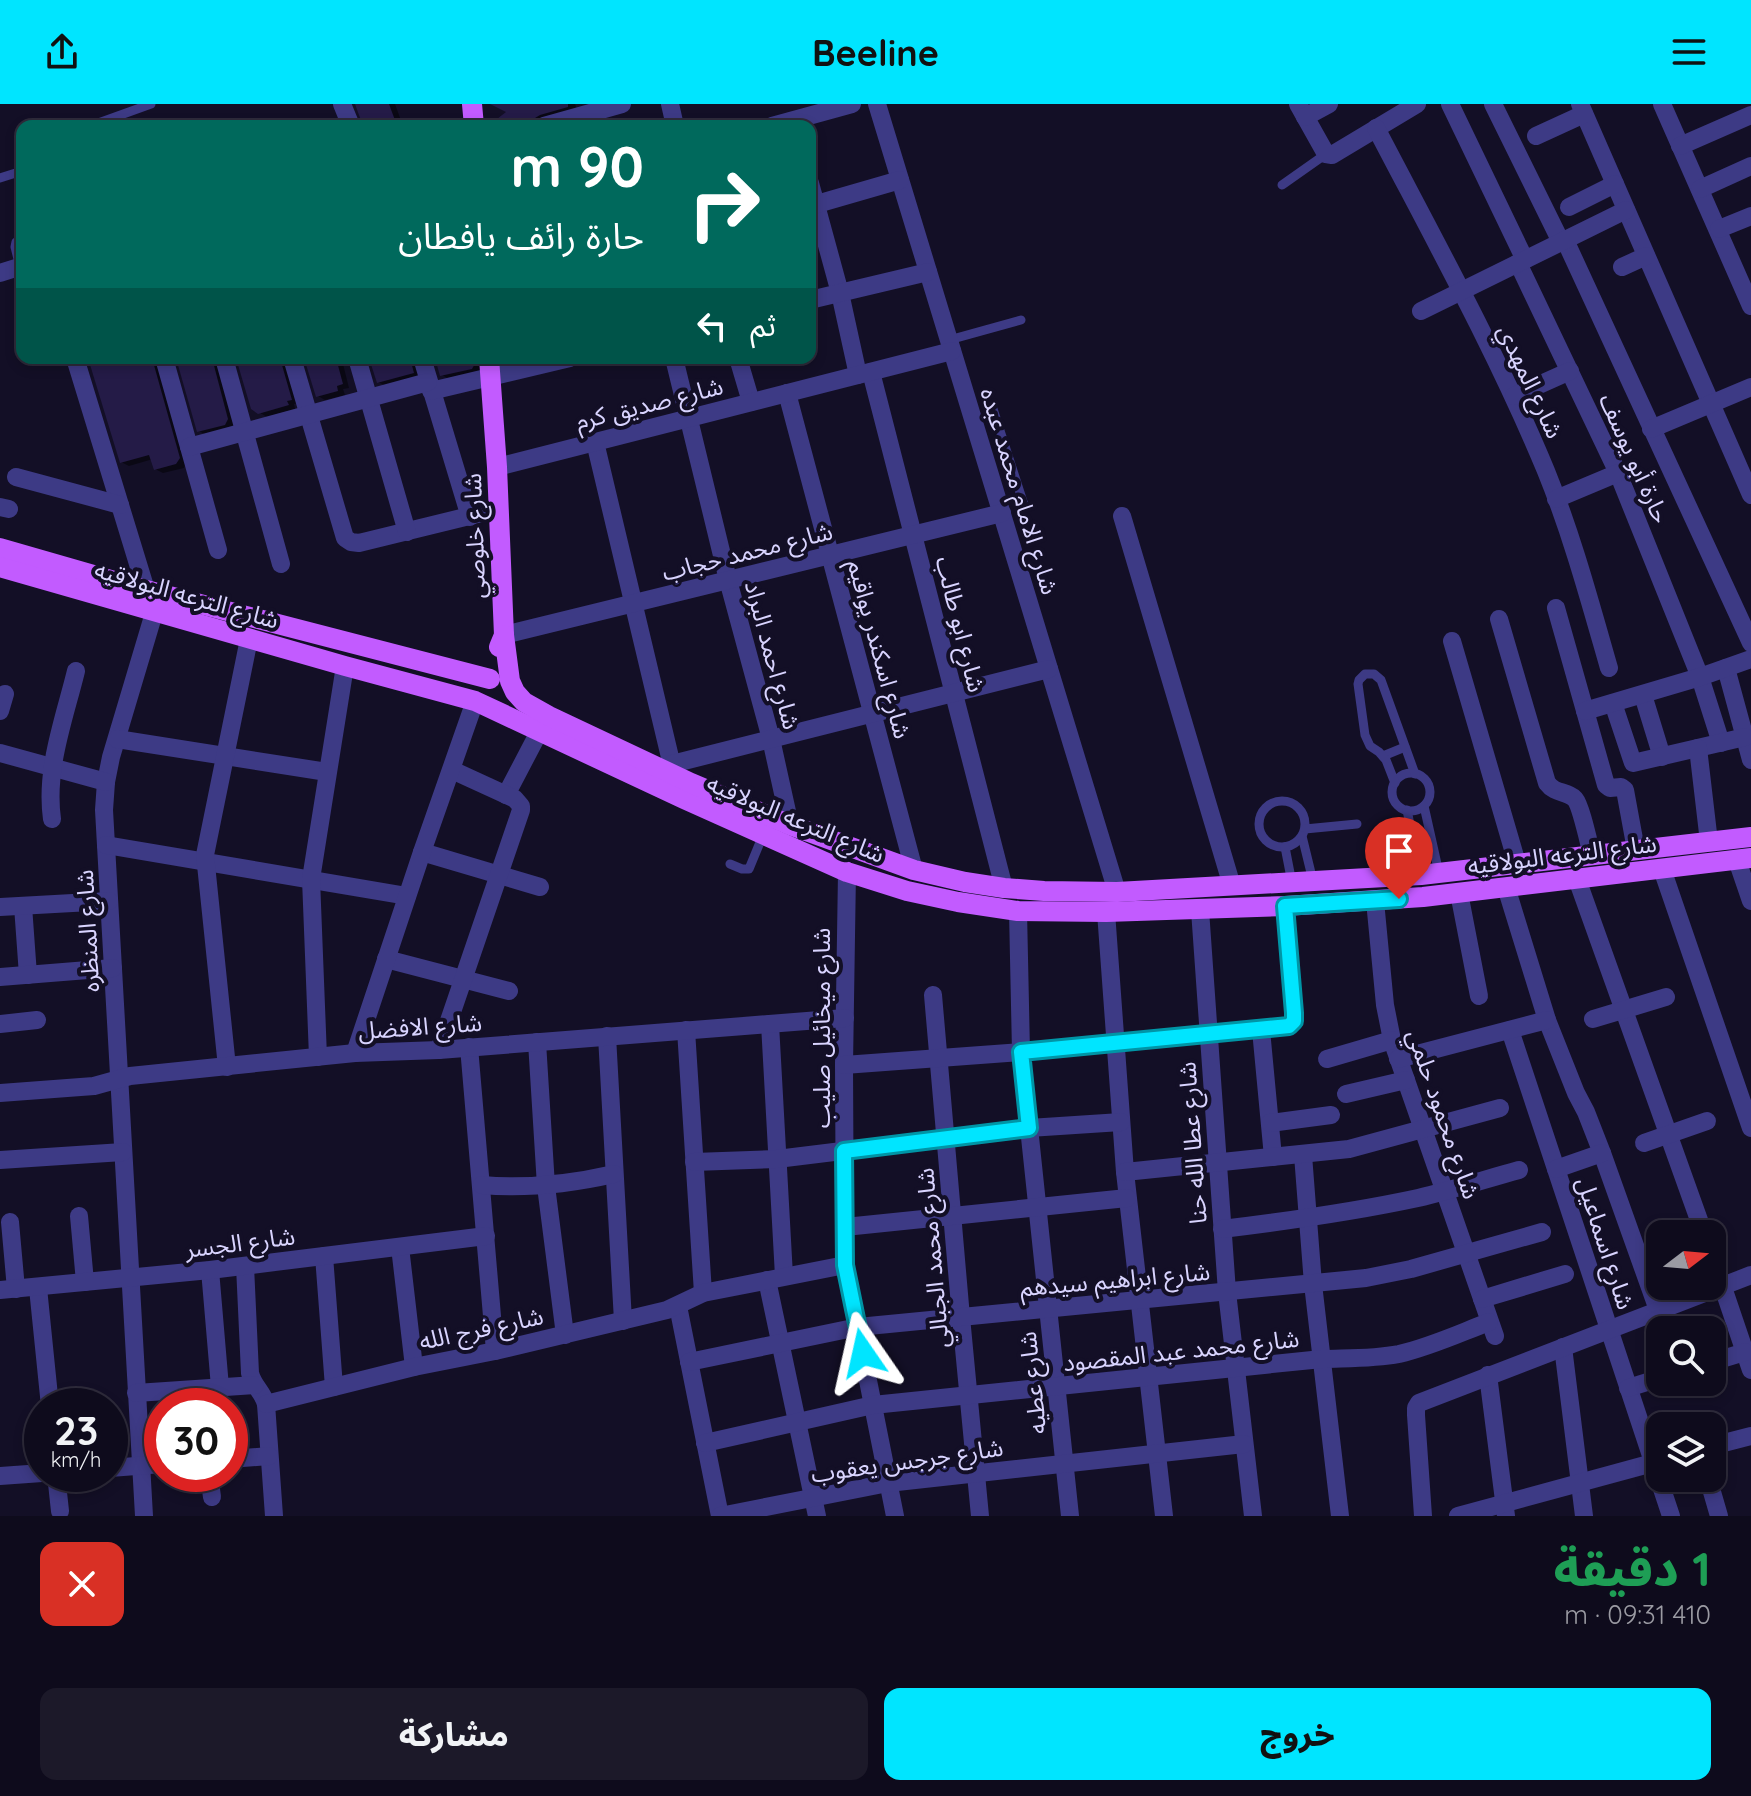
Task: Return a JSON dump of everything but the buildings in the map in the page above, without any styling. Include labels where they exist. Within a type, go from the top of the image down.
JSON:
[{"type":"main road","name":"شارع خلوصي","points":[[484,705],[504,635],[490,368]]},
{"type":"main road","name":"شارع الترعه البولاقيه","points":[[0,548],[146,590],[490,679]]},
{"type":"main road","name":"شارع الترعه البولاقيه","points":[[0,567],[484,705],[539,732],[680,780],[790,825],[914,870],[1004,888],[1069,893],[1117,892],[1430,874],[1751,837]]},
{"type":"main road","name":"شارع الترعه البولاقيه","points":[[504,635],[510,681],[524,702],[680,780],[763,835],[847,872],[958,902],[1018,911],[1106,912],[1285,906],[1423,897],[1744,859]]},
{"type":"main road","points":[[1423,897],[1430,874]]},
{"type":"street","points":[[792,117],[852,104]]},
{"type":"street","name":"شارع الامام محمد عبده","points":[[877,104],[1117,892]]},
{"type":"street","points":[[1329,104],[1301,110],[1326,154],[1336,154],[1417,104]]},
{"type":"street","name":"حارة أبو يوسف","points":[[1450,104],[1618,473],[1700,677],[1721,743]]},
{"type":"street","points":[[1493,104],[1563,241],[1751,643]]},
{"type":"street","points":[[1662,104],[1751,306]]},
{"type":"street","points":[[558,120],[584,109],[617,105]]},
{"type":"street","points":[[1536,136],[1582,109],[1751,495]]},
{"type":"street","points":[[1680,146],[1751,115]]},
{"type":"street","name":"شارع المهدي","points":[[1376,128],[1514,396],[1581,570],[1609,668]]},
{"type":"street","points":[[1700,189],[1751,166]]},
{"type":"street","points":[[816,205],[900,180]]},
{"type":"street","points":[[1569,207],[1615,184]]},
{"type":"street","points":[[1421,311],[1626,210]]},
{"type":"street","name":"شارع ابو طالب","points":[[816,216],[913,535],[1004,888]]},
{"type":"street","points":[[1719,229],[1751,216]]},
{"type":"street","points":[[1622,267],[1646,256]]},
{"type":"street","points":[[816,299],[928,272]]},
{"type":"street","name":"شارع صديق كرم","points":[[497,467],[864,374],[951,346]]},
{"type":"street","points":[[77,364],[146,590],[154,604],[154,613]]},
{"type":"street","points":[[166,364],[218,550]]},
{"type":"street","points":[[226,364],[281,564]]},
{"type":"street","points":[[294,364],[345,538],[359,543],[498,509]]},
{"type":"street","points":[[359,364],[407,532]]},
{"type":"street","points":[[424,364],[470,517]]},
{"type":"street","points":[[189,447],[369,398],[430,386],[490,368],[522,364]]},
{"type":"street","name":"شارع احمد البراد","points":[[676,364],[790,825]]},
{"type":"street","points":[[740,364],[751,402]]},
{"type":"street","points":[[1514,396],[1570,371]]},
{"type":"street","points":[[1651,429],[1751,387]]},
{"type":"street","name":"شارع اسكندر يواقيم","points":[[787,393],[914,870]]},
{"type":"street","points":[[595,442],[680,780],[771,739],[1049,669]]},
{"type":"street","points":[[1556,499],[1618,473]]},
{"type":"street","points":[[16,477],[120,505]]},
{"type":"street","name":"شارع محمد حجاب","points":[[504,635],[1002,513]]},
{"type":"street","points":[[1122,516],[1232,886]]},
{"type":"street","points":[[1556,608],[1606,785],[1625,790],[1636,850]]},
{"type":"street","name":"شارع المنظره","points":[[144,1516],[104,810],[106,782],[154,613]]},
{"type":"street","points":[[1499,619],[1547,783],[1553,791],[1569,795],[1577,802],[1592,855]]},
{"type":"street","points":[[227,1067],[205,862],[249,639]]},
{"type":"street","points":[[1452,641],[1517,863]]},
{"type":"street","points":[[1585,711],[1751,659]]},
{"type":"street","points":[[318,1057],[311,879],[345,666]]},
{"type":"street","points":[[1726,668],[1751,760]]},
{"type":"street","points":[[52,819],[49,801],[52,767],[76,671]]},
{"type":"street","points":[[1643,695],[1662,757]]},
{"type":"street","points":[[1613,703],[1633,763],[1745,737]]},
{"type":"street","points":[[355,1053],[452,770],[484,705]]},
{"type":"street","points":[[506,795],[539,732]]},
{"type":"street","points":[[117,739],[327,772]]},
{"type":"street","points":[[1698,748],[1709,842]]},
{"type":"street","points":[[0,753],[106,782]]},
{"type":"street","points":[[439,1050],[521,810],[518,802],[506,795],[452,770]]},
{"type":"street","points":[[106,845],[407,896]]},
{"type":"street","points":[[422,852],[540,887]]},
{"type":"street","points":[[1744,859],[1751,901]]},
{"type":"street","points":[[1662,869],[1751,1128]]},
{"type":"street","name":"شارع ميخائيل صليب","points":[[847,872],[845,1265],[895,1516]]},
{"type":"street","points":[[1577,879],[1699,1220]]},
{"type":"street","points":[[1506,887],[1547,1020],[1602,1153],[1658,1310]]},
{"type":"street","points":[[1459,893],[1479,996]]},
{"type":"street","points":[[0,907],[109,901]]},
{"type":"street","name":"شارع محمود حلمي","points":[[1375,901],[1385,1005],[1395,1050],[1492,1329]]},
{"type":"street","points":[[23,906],[28,975]]},
{"type":"street","points":[[844,1065],[1021,1052],[1289,1026],[1294,1021],[1285,906]]},
{"type":"street","name":"شارع عطا الله حنا","points":[[1200,910],[1227,1292],[1253,1516]]},
{"type":"street","name":"شارع عطيه","points":[[1018,911],[1021,1052],[1070,1516]]},
{"type":"street","points":[[1106,912],[1127,1198],[1164,1516]]},
{"type":"street","points":[[386,959],[509,991]]},
{"type":"street","points":[[0,977],[113,968]]},
{"type":"street","name":"شارع محمد الجبالي","points":[[933,995],[980,1516]]},
{"type":"street","points":[[1593,1019],[1666,997]]},
{"type":"street","name":"شارع الافضل","points":[[0,1093],[94,1086],[130,1076],[355,1053],[439,1050],[845,1018]]},
{"type":"street","points":[[0,1024],[37,1020]]},
{"type":"street","points":[[1327,1059],[1510,1030],[1547,1020]]},
{"type":"street","points":[[770,1024],[777,1159],[776,1278],[781,1343],[815,1507]]},
{"type":"street","points":[[686,1030],[703,1293]]},
{"type":"street","points":[[1261,1030],[1273,1157]]},
{"type":"street","name":"شارع اسماعيل","points":[[1510,1030],[1628,1388],[1646,1434]]},
{"type":"street","points":[[607,1036],[623,1321]]},
{"type":"street","points":[[537,1042],[546,1186],[565,1335]]},
{"type":"street","points":[[469,1047],[495,1351]]},
{"type":"street","points":[[1346,1094],[1406,1080]]},
{"type":"street","points":[[1125,1172],[1349,1149],[1500,1108]]},
{"type":"street","points":[[1270,1123],[1331,1115]]},
{"type":"street","points":[[1644,1143],[1707,1121]]},
{"type":"street","points":[[694,1162],[777,1159],[1029,1128],[1121,1122]]},
{"type":"street","points":[[0,1160],[123,1152]]},
{"type":"street","points":[[1556,1169],[1602,1153]]},
{"type":"street","points":[[1303,1155],[1313,1284],[1340,1516]]},
{"type":"street","points":[[1222,1229],[1307,1219],[1400,1202],[1519,1170]]},
{"type":"street","points":[[482,1185],[546,1186],[614,1174]]},
{"type":"street","points":[[845,1227],[1127,1198]]},
{"type":"street","points":[[79,1216],[85,1282]]},
{"type":"street","points":[[8,1290],[10,1222]]},
{"type":"street","name":"شارع ابراهيم سيدهم","points":[[689,1362],[858,1327],[1379,1276],[1542,1232]]},
{"type":"street","name":"شارع الجسر","points":[[8,1290],[210,1270],[486,1236]]},
{"type":"street","points":[[400,1247],[414,1367]]},
{"type":"street","points":[[324,1256],[334,1387]]},
{"type":"street","name":"شارع فرج الله","points":[[266,1404],[414,1367],[623,1321],[678,1306],[703,1293],[845,1265]]},
{"type":"street","points":[[245,1266],[250,1373],[266,1404],[274,1516]]},
{"type":"street","points":[[210,1270],[220,1387]]},
{"type":"street","points":[[1482,1299],[1565,1274]]},
{"type":"street","points":[[1726,1284],[1751,1275]]},
{"type":"street","points":[[38,1288],[48,1388]]},
{"type":"street","points":[[1726,1294],[1748,1361],[1726,1362]]},
{"type":"street","points":[[1423,1516],[1416,1408],[1423,1400],[1684,1300]]},
{"type":"street","points":[[678,1306],[720,1516]]},
{"type":"street","name":"شارع محمد عبد المقصود","points":[[705,1443],[873,1405],[1322,1359],[1377,1357],[1492,1329]]},
{"type":"street","points":[[1563,1347],[1584,1516]]},
{"type":"street","points":[[1488,1375],[1505,1510]]},
{"type":"street","points":[[1628,1388],[1646,1382]]},
{"type":"street","points":[[136,1393],[255,1385]]},
{"type":"street","points":[[1726,1442],[1751,1436]]},
{"type":"street","name":"شارع جرجس يعقوب","points":[[720,1516],[815,1507],[888,1483],[1244,1444]]},
{"type":"street","points":[[248,1458],[269,1456]]},
{"type":"street","points":[[1458,1516],[1505,1510],[1579,1483],[1646,1465]]},
{"type":"street","points":[[128,1467],[144,1466]]},
{"type":"street","points":[[0,1476],[24,1474]]},
{"type":"street","points":[[58,1492],[60,1511]]},
{"type":"street","points":[[211,1492],[212,1497]]},
{"type":"street","name":"شارع اسماعيل","points":[[1665,1492],[1671,1516]]},
{"type":"street","points":[[1712,1492],[1719,1516]]},
{"type":"lane","points":[[107,120],[151,104]]},
{"type":"lane","points":[[1282,185],[1326,154]]},
{"type":"lane","points":[[951,346],[1021,320]]},
{"type":"lane","points":[[993,409],[1024,505]]},
{"type":"lane","points":[[994,490],[1016,482]]},
{"type":"lane","points":[[1395,783],[1383,756],[1370,746],[1362,729],[1358,684],[1365,674],[1374,674],[1381,680],[1415,774]]},
{"type":"lane","points":[[1383,756],[1405,747]]},
{"type":"lane","points":[[1415,774],[1425,780],[1430,790],[1424,806],[1413,811],[1402,808],[1392,794],[1395,783],[1404,775],[1415,774]]},
{"type":"lane","points":[[1313,881],[1304,832],[1304,815],[1294,804],[1280,801],[1267,806],[1260,819],[1261,833],[1271,844],[1285,847],[1298,841],[1304,832],[1357,824]]},
{"type":"lane","points":[[1424,806],[1430,874]]},
{"type":"lane","points":[[1407,810],[1430,874]]},
{"type":"lane","points":[[730,864],[749,869],[763,835]]},
{"type":"lane","points":[[1285,847],[1292,883]]},
{"type":"route","points":[[863,1353],[845,1265],[844,1151],[1029,1128],[1021,1052],[1289,1026],[1294,1021],[1294,1013],[1285,906],[1399,899]]}]
